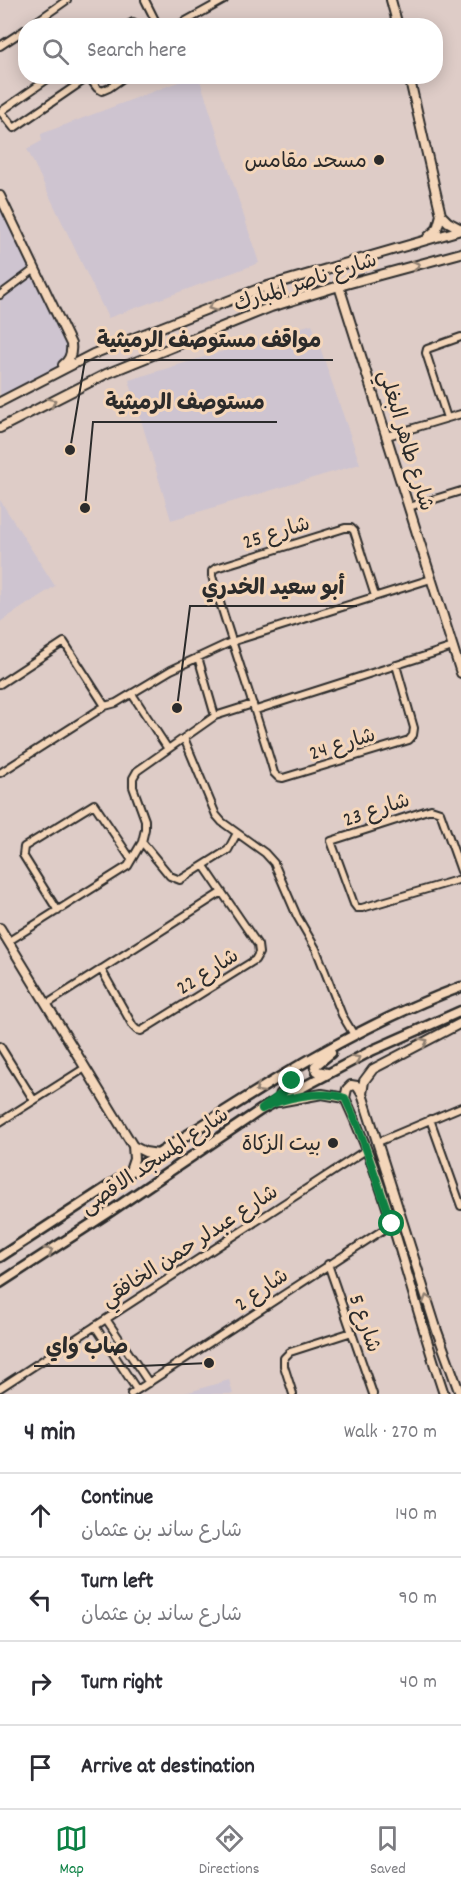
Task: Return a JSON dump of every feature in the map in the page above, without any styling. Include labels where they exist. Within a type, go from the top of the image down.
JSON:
[{"type":"main road","name":"شارع المسجد الاقصى","points":[[1,1256],[278,1078],[352,1036],[461,987]]},
{"type":"main road","name":"شارع المسجد الاقصى","points":[[3,1281],[262,1109],[373,1050],[461,1011]]},
{"type":"main road","points":[[333,1071],[320,1073],[315,1066],[352,1036]]},
{"type":"main road","points":[[262,1109],[291,1086],[292,1081],[288,1077],[278,1078]]},
{"type":"main road","points":[[0,1263],[38,1238],[51,1223]]},
{"type":"street","points":[[41,18],[67,0]]},
{"type":"street","points":[[146,0],[154,18]]},
{"type":"street","points":[[191,18],[224,0]]},
{"type":"street","points":[[391,0],[396,18]]},
{"type":"street","points":[[0,46],[18,34]]},
{"type":"street","points":[[40,84],[0,112],[14,128],[79,84]]},
{"type":"street","points":[[94,84],[102,91],[115,84]]},
{"type":"street","points":[[411,84],[441,215],[437,229],[426,239]]},
{"type":"street","points":[[0,196],[70,344],[82,353],[93,354]]},
{"type":"street","points":[[441,215],[461,229]]},
{"type":"street","name":"شارع ناصر المبارك","points":[[0,402],[93,354],[261,288],[461,229]]},
{"type":"street","name":"شارع ناصر المبارك","points":[[0,428],[106,374],[278,305],[339,286],[461,254]]},
{"type":"street","points":[[0,295],[35,269]]},
{"type":"street","points":[[278,305],[268,301],[267,293],[279,284]]},
{"type":"street","name":"شارع طاهر البغلي","points":[[339,286],[461,673]]},
{"type":"street","points":[[447,418],[426,353],[427,349],[461,337]]},
{"type":"street","points":[[57,371],[68,362],[70,344]]},
{"type":"street","points":[[387,436],[461,414]]},
{"type":"street","points":[[409,507],[461,491]]},
{"type":"street","name":"شارع 25","points":[[242,676],[212,576],[212,571],[216,568],[351,528],[354,531],[375,596]]},
{"type":"street","points":[[0,773],[105,706],[116,704],[171,670],[231,642],[432,579]]},
{"type":"street","points":[[0,684],[64,642],[105,706]]},
{"type":"street","points":[[9,941],[123,870],[142,842],[145,829],[145,820],[134,787],[133,778],[137,771],[215,716],[254,707],[453,647]]},
{"type":"street","points":[[198,657],[215,716]]},
{"type":"street","name":"شارع 24","points":[[242,676],[274,772],[278,777],[283,778],[408,740],[413,735],[414,728],[396,665]]},
{"type":"street","points":[[132,694],[168,749]]},
{"type":"street","points":[[184,738],[216,815],[222,822],[265,853],[278,871],[297,916],[316,949],[352,1036]]},
{"type":"street","points":[[58,911],[23,855],[24,848],[90,804],[94,804],[131,859]]},
{"type":"street","name":"شارع 23","points":[[461,871],[440,812],[436,809],[331,841],[357,908],[461,879]]},
{"type":"street","points":[[142,842],[175,879],[183,878],[230,848],[237,833]]},
{"type":"street","points":[[46,1004],[222,892],[204,866]]},
{"type":"street","name":"شارع 22","points":[[100,969],[135,1029],[143,1030],[156,1023],[259,956],[258,945],[222,892]]},
{"type":"street","points":[[0,928],[133,1146],[134,1159],[130,1171]]},
{"type":"street","points":[[362,1094],[364,1081],[373,1069],[461,1023]]},
{"type":"street","points":[[0,1046],[33,1099]]},
{"type":"street","points":[[0,1122],[85,1068]]},
{"type":"street","points":[[444,1394],[392,1224],[345,1098],[351,1084],[357,1086],[362,1094],[460,1394]]},
{"type":"street","points":[[274,1102],[322,1094],[345,1098]]},
{"type":"street","points":[[378,1142],[461,1107]]},
{"type":"street","points":[[430,1119],[459,1190],[461,1206]]},
{"type":"street","points":[[133,1146],[145,1152],[158,1154]]},
{"type":"street","name":"شارع عبدلر حمن الخافقي","points":[[0,1388],[366,1150]]},
{"type":"street","name":"شارع 2","points":[[95,1326],[134,1392],[392,1224]]},
{"type":"street","name":"شارع 5","points":[[328,1264],[373,1394]]},
{"type":"street","points":[[106,1319],[149,1383]]},
{"type":"street","points":[[424,1334],[434,1335],[438,1331]]},
{"type":"street","points":[[293,1394],[284,1366],[284,1358],[290,1352],[352,1332]]},
{"type":"street","points":[[433,1362],[442,1356],[448,1358]]},
{"type":"shaded area","points":[[173,84],[201,84],[259,263],[108,318],[27,149],[42,141],[41,134]]},
{"type":"shaded area","points":[[0,197],[70,344],[64,365],[0,402]]},
{"type":"shaded area","points":[[312,324],[360,464],[171,520],[129,380]]},
{"type":"shaded area","points":[[0,500],[55,586],[0,622]]},
{"type":"shaded area","points":[[229,1380],[233,1394],[182,1394]]},
{"type":"place","name":"مسحد مقامس","points":[[379,160]]},
{"type":"place","name":"مواقف مستوصف الرميثية","points":[[70,450]]},
{"type":"place","name":"مستوصف الرميثية","points":[[85,508]]},
{"type":"place","name":"أبو سعيد الخدري","points":[[177,708]]},
{"type":"place","name":"بيت الزكاة","points":[[333,1143]]},
{"type":"place","name":"صاب واي","points":[[209,1363]]},
{"type":"route","points":[[292,1081],[291,1086],[262,1109],[274,1102],[322,1094],[345,1098],[358,1126],[392,1224]]}]
